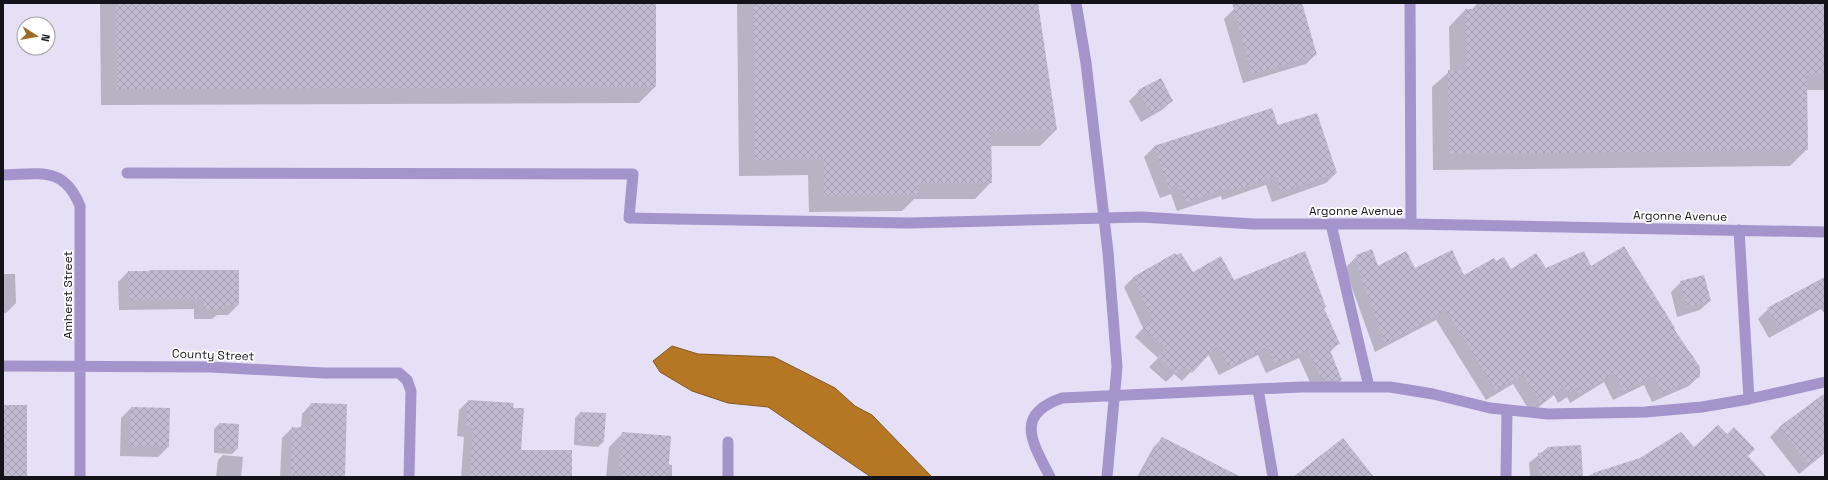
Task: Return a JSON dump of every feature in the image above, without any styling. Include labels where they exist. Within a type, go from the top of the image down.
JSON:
[{"type":"street","points":[[1076,3],[1086,63],[1108,252],[1117,367],[1107,477]]},
{"type":"street","points":[[1410,3],[1411,224]]},
{"type":"street","name":"Argonne Avenue","points":[[127,173],[633,174],[629,218],[909,223],[1142,217],[1253,224],[1411,224],[1825,232]]},
{"type":"street","name":"Amherst Street","points":[[3,175],[49,174],[64,181],[74,192],[80,206],[80,477]]},
{"type":"street","points":[[1331,224],[1369,387]]},
{"type":"street","points":[[1739,230],[1749,399]]},
{"type":"street","name":"County Street","points":[[3,366],[210,367],[324,374],[399,373],[407,380],[411,391],[408,477]]},
{"type":"street","points":[[1050,477],[1032,441],[1030,429],[1035,415],[1047,403],[1062,398],[1301,387],[1390,387],[1432,394],[1507,411],[1548,414],[1645,412],[1702,407],[1749,399],[1825,382]]},
{"type":"street","points":[[1258,389],[1273,477]]},
{"type":"street","points":[[1506,477],[1507,411]]},
{"type":"street","points":[[728,442],[728,477]]},
{"type":"shaded area","points":[[672,346],[698,354],[774,357],[835,388],[855,406],[872,415],[932,477],[871,477],[768,407],[728,403],[692,391],[660,372],[653,361]]},
{"type":"building","points":[[116,3],[656,3],[656,87],[117,89]]},
{"type":"building","points":[[753,3],[1038,3],[1057,130],[991,131],[992,183],[919,183],[919,195],[824,196],[824,159],[755,160]]},
{"type":"building","points":[[1232,3],[1302,3],[1317,55],[1252,74]]},
{"type":"building","points":[[1479,3],[1825,3],[1825,74],[1807,75],[1808,150],[1449,154],[1448,70],[1466,70],[1465,9],[1479,9]]},
{"type":"building","points":[[1161,78],[1173,101],[1151,113],[1138,90]]},
{"type":"building","points":[[1272,108],[1278,125],[1317,113],[1337,173],[1281,192],[1276,176],[1232,191],[1230,187],[1186,202],[1180,185],[1169,189],[1154,146]]},
{"type":"building","points":[[1624,246],[1675,328],[1674,329],[1700,367],[1700,377],[1662,393],[1654,376],[1623,391],[1614,373],[1580,394],[1577,388],[1569,393],[1564,386],[1541,404],[1523,374],[1496,391],[1446,310],[1385,343],[1356,263],[1356,255],[1372,249],[1378,266],[1406,251],[1415,268],[1452,250],[1464,275],[1494,258],[1496,261],[1504,257],[1511,269],[1536,253],[1546,268],[1584,251],[1591,266]]},
{"type":"building","points":[[1305,251],[1326,307],[1324,308],[1340,344],[1329,348],[1342,380],[1322,380],[1308,350],[1275,364],[1268,346],[1229,367],[1218,345],[1192,373],[1184,366],[1176,374],[1158,357],[1166,348],[1143,328],[1152,318],[1133,277],[1175,253],[1176,255],[1181,253],[1193,272],[1221,256],[1234,280]]},
{"type":"building","points":[[239,270],[239,305],[224,305],[223,310],[204,309],[204,299],[129,300],[128,271]]},
{"type":"building","points":[[1704,275],[1711,301],[1687,307],[1680,281]]},
{"type":"building","points":[[1825,277],[1825,303],[1779,328],[1767,308]]},
{"type":"building","points":[[1825,393],[1825,452],[1809,465],[1779,427]]},
{"type":"building","points":[[468,400],[514,403],[513,408],[524,408],[521,450],[572,450],[572,477],[470,477],[473,428],[466,427]]},
{"type":"building","points":[[311,403],[347,404],[345,477],[291,475],[292,427],[310,428]]},
{"type":"building","points":[[3,405],[27,405],[27,477],[4,477],[6,446],[3,446]]},
{"type":"building","points":[[131,407],[170,408],[169,447],[130,446]]},
{"type":"building","points":[[580,412],[606,413],[604,442],[578,441]]},
{"type":"building","points":[[219,423],[239,424],[238,449],[218,448]]},
{"type":"building","points":[[1718,425],[1727,434],[1734,427],[1755,449],[1748,456],[1767,477],[1594,477],[1593,473],[1640,458],[1681,432],[1694,447]]},
{"type":"building","points":[[622,432],[671,436],[668,477],[622,477],[623,469],[619,468]]},
{"type":"building","points":[[1162,437],[1241,477],[1140,477]]},
{"type":"building","points":[[1343,438],[1374,477],[1293,477]]},
{"type":"building","points":[[1581,445],[1583,477],[1540,477],[1538,453],[1547,452],[1547,447]]}]
